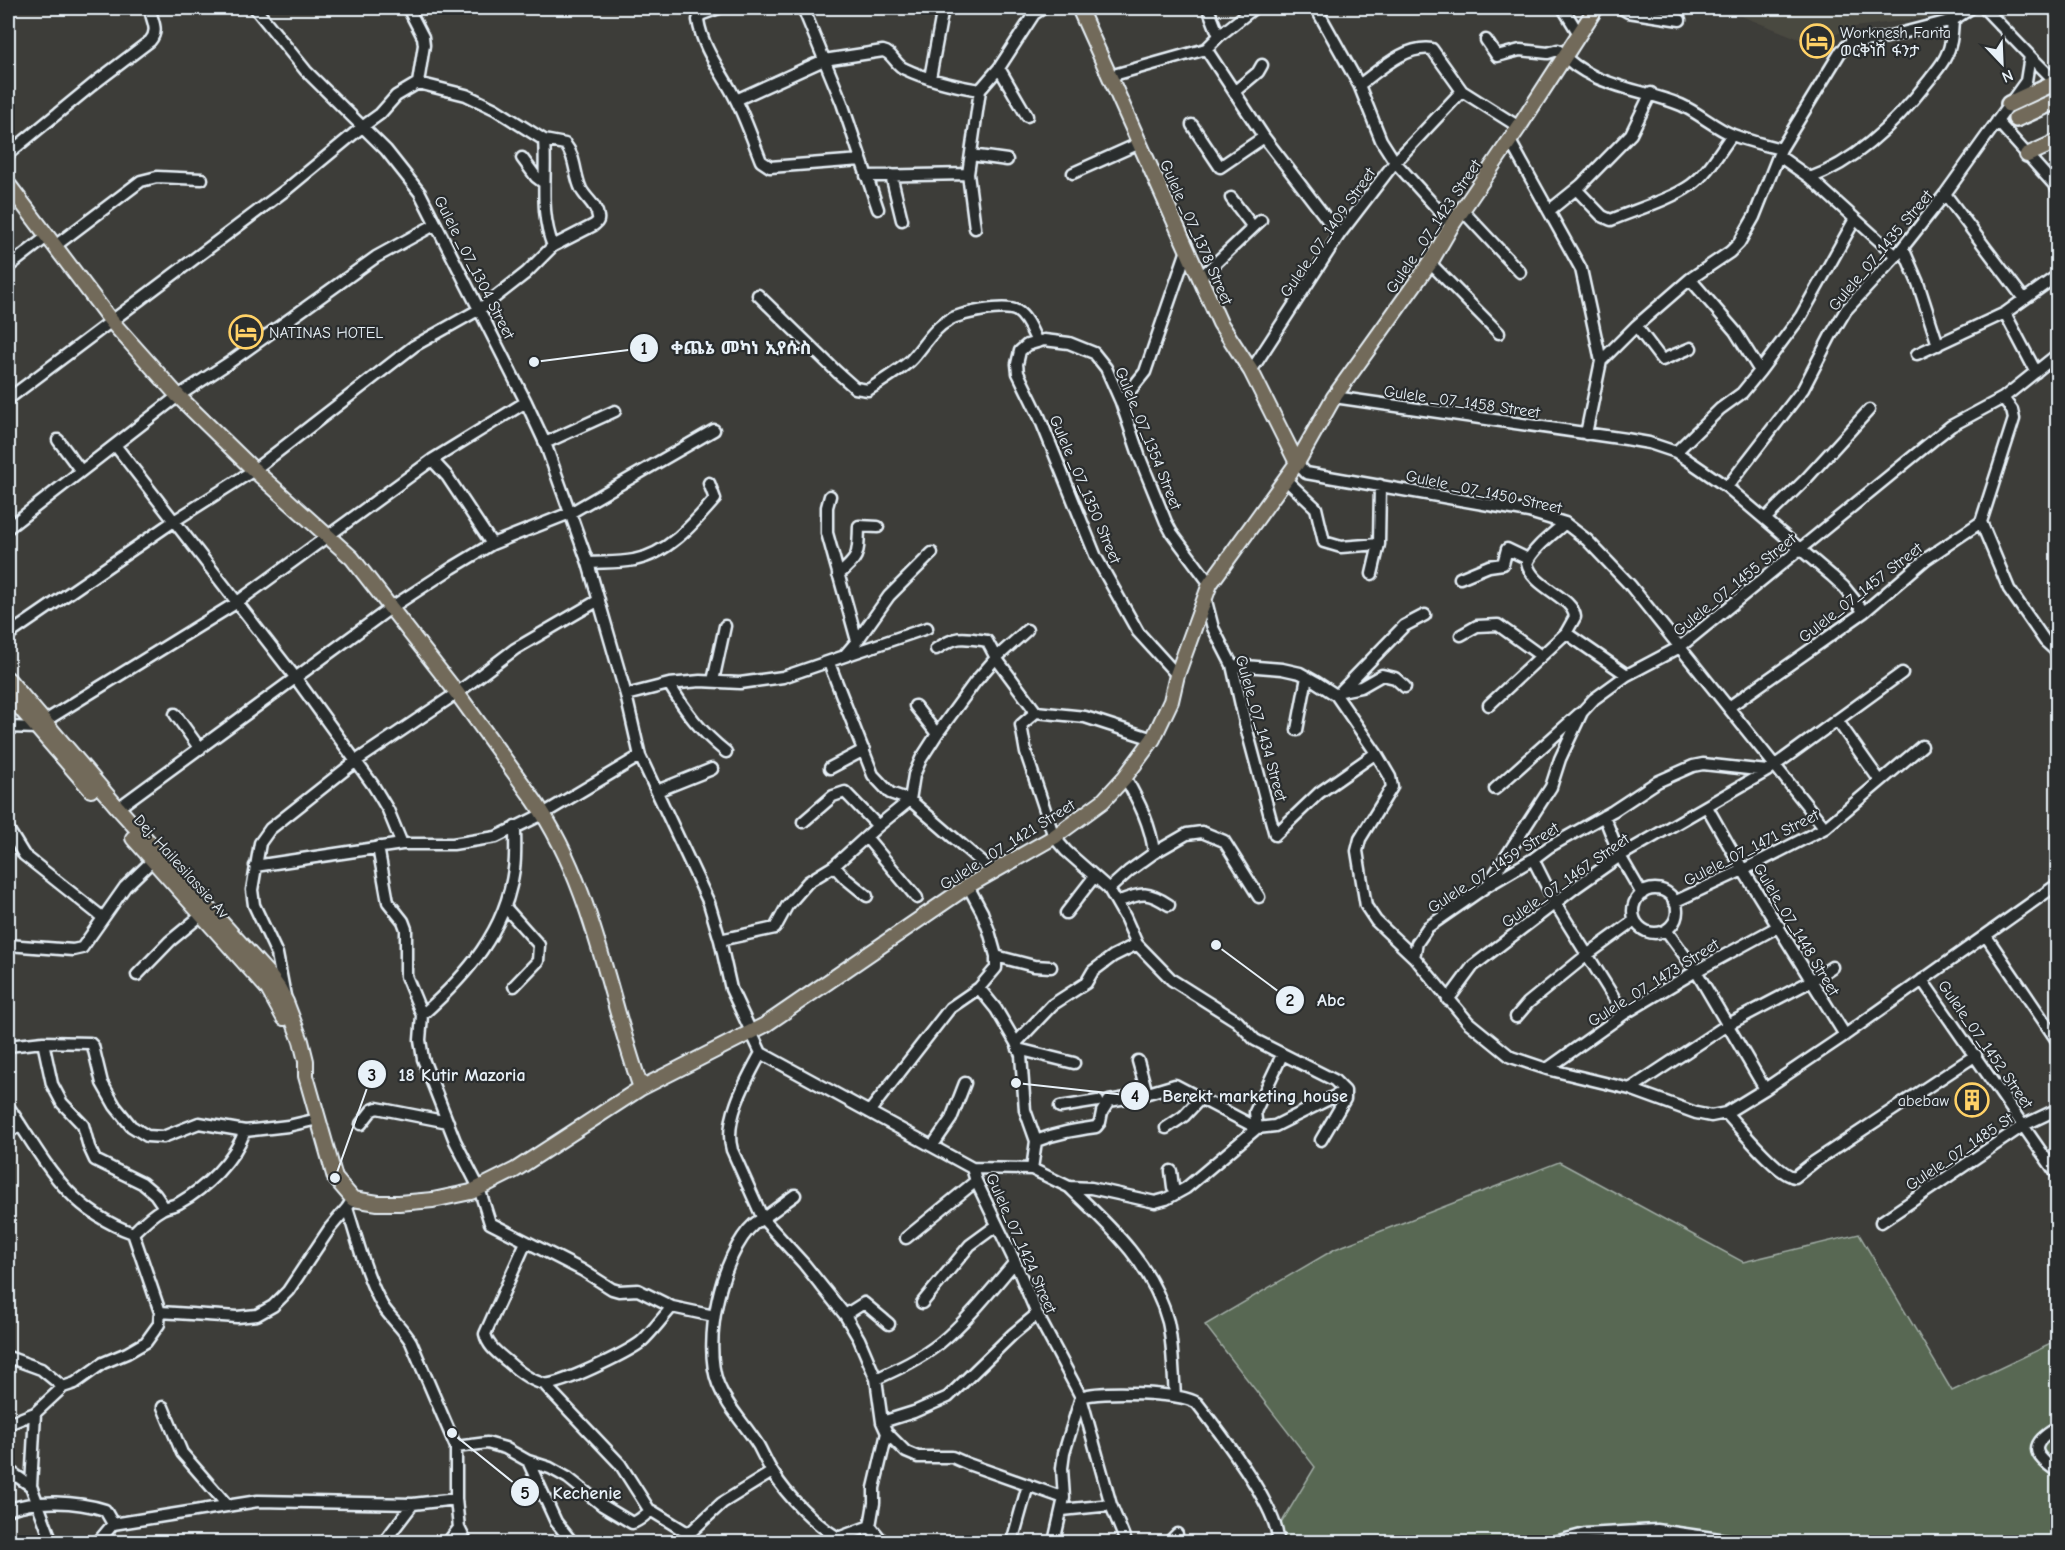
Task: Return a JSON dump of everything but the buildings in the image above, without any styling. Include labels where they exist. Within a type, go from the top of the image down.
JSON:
[{"type":"highway","points":[[2012,111],[2056,81]]},
{"type":"highway","points":[[2012,111],[2058,100]]},
{"type":"main road","name":"Gulele _07_1378 Street","points":[[1079,8],[1220,323],[1251,371],[1297,463]]},
{"type":"main road","name":"Gulele _07_1423 Street","points":[[1297,463],[1334,397],[1430,263],[1452,225],[1510,141],[1596,8]]},
{"type":"main road","points":[[2027,156],[2058,141]]},
{"type":"main road","points":[[8,184],[112,322],[178,396],[254,470],[352,558],[457,693],[543,814],[564,854],[589,915],[641,1088]]},
{"type":"main road","name":"Gulele _07_1421 Street","points":[[350,1203],[433,1200],[471,1192],[515,1170],[641,1088],[765,1025],[968,886],[1054,837],[1103,801],[1125,777],[1153,739],[1171,701],[1177,675],[1207,590],[1297,463]]},
{"type":"main road","points":[[8,679],[41,724],[269,975],[286,1002],[306,1061],[306,1076],[335,1178],[350,1203]]},
{"type":"main road","name":"Dej. Hailesilassie Av","points":[[8,694],[41,724],[153,860],[268,988],[284,1019],[306,1076]]},
{"type":"street","points":[[8,154],[150,41],[156,29],[150,8]]},
{"type":"street","name":"Gulele _07_1304 Street","points":[[255,8],[306,71],[405,172],[420,193],[526,402],[545,443],[588,563],[626,695],[640,756],[709,903],[731,989],[750,1031]]},
{"type":"street","points":[[408,8],[423,37],[423,56],[418,83]]},
{"type":"street","points":[[719,8],[700,15],[698,20],[709,55],[736,100],[761,161],[770,167],[861,159]]},
{"type":"street","points":[[803,8],[842,103],[878,210]]},
{"type":"street","points":[[930,78],[943,8]]},
{"type":"street","points":[[975,228],[968,174],[980,90],[999,68],[1034,14],[1043,8]]},
{"type":"street","points":[[1208,8],[1219,36]]},
{"type":"street","points":[[1110,76],[1206,49],[1254,8]]},
{"type":"street","points":[[1316,8],[1359,85],[1381,140],[1395,162],[1452,225]]},
{"type":"street","points":[[1563,8],[1579,34]]},
{"type":"street","points":[[1621,8],[1628,12],[1680,20]]},
{"type":"street","points":[[1601,361],[1689,279],[1730,252],[1739,243],[1754,217],[1780,152],[1841,51],[1850,43],[1883,38],[1953,20],[1971,8]]},
{"type":"street","points":[[1984,8],[2056,81]]},
{"type":"street","points":[[1810,178],[1825,173],[1861,150],[1913,101],[1945,59],[1950,46],[1953,20]]},
{"type":"street","points":[[1486,40],[1497,56],[1520,50],[1548,53],[1558,50],[1564,57],[1593,77],[1628,90],[1651,93],[1684,106],[1732,135],[1780,152],[1855,219],[1899,252],[1918,283],[1938,345]]},
{"type":"street","points":[[1359,85],[1406,52],[1420,47],[1432,49],[1462,92],[1519,127]]},
{"type":"street","points":[[1206,49],[1264,137],[1339,235]]},
{"type":"street","points":[[736,100],[824,60],[887,52],[904,69],[952,86],[980,90]]},
{"type":"street","name":"Gulele_07_1435 Street","points":[[1727,487],[1803,389],[1846,310],[1899,252],[1999,124],[2012,111],[2026,81],[2030,56]]},
{"type":"street","points":[[1234,92],[1258,72],[1262,65]]},
{"type":"street","points":[[999,68],[1027,116]]},
{"type":"street","points":[[8,399],[287,189],[380,114],[396,96],[418,83],[466,95],[495,109],[544,140],[565,144],[570,150],[581,189],[595,207],[598,222],[553,246],[526,273],[480,309],[414,346],[254,470],[174,521],[8,635]]},
{"type":"street","name":"Gulele_07_1409 Street","points":[[1251,371],[1339,235],[1395,162],[1462,92]]},
{"type":"street","points":[[1550,210],[1610,158],[1631,135],[1651,93]]},
{"type":"street","points":[[2012,111],[1999,124],[2058,189]]},
{"type":"street","points":[[1192,125],[1220,167],[1264,137]]},
{"type":"street","points":[[1576,189],[1602,216],[1611,220],[1680,192],[1693,184],[1732,135]]},
{"type":"street","points":[[544,140],[543,198],[546,224],[553,246]]},
{"type":"street","points":[[1510,141],[1581,269],[1601,361],[1586,434]]},
{"type":"street","points":[[1073,173],[1140,143]]},
{"type":"street","points":[[970,155],[1007,160]]},
{"type":"street","points":[[522,158],[536,177],[544,183]]},
{"type":"street","points":[[866,176],[968,174]]},
{"type":"street","points":[[891,175],[902,220]]},
{"type":"street","points":[[8,267],[141,181],[157,177],[202,179]]},
{"type":"street","points":[[1945,194],[2024,299]]},
{"type":"street","points":[[1200,278],[1257,223],[1231,198]]},
{"type":"street","points":[[1462,210],[1520,272]]},
{"type":"street","points":[[1676,452],[1720,409],[1742,393],[1760,370],[1801,316],[1855,219]]},
{"type":"street","points":[[8,528],[178,396],[230,362],[376,257],[436,224]]},
{"type":"street","points":[[1121,402],[1145,372],[1187,250]]},
{"type":"street","points":[[1430,263],[1499,333]]},
{"type":"street","points":[[1917,354],[2005,313],[2058,275]]},
{"type":"street","points":[[1689,279],[1734,331],[1760,370]]},
{"type":"street","points":[[758,295],[855,388],[868,390],[890,376],[911,360],[936,331],[949,320],[1007,308],[1017,311],[1025,318],[1037,342]]},
{"type":"street","points":[[2005,313],[2037,372]]},
{"type":"street","points":[[1636,326],[1662,360],[1692,348]]},
{"type":"street","name":"Gulele_07_1354 Street","points":[[1037,342],[1044,340],[1069,343],[1094,353],[1106,368],[1166,522],[1207,590]]},
{"type":"street","name":"Gulele _07_1350 Street","points":[[1037,342],[1027,345],[1020,351],[1017,364],[1018,373],[1039,416],[1096,557],[1138,632],[1177,675]]},
{"type":"street","name":"Gulele_07_1455 Street","points":[[1487,886],[1551,788],[1560,759],[1582,712],[1594,699],[1627,675],[1680,647],[1937,437],[1952,426],[2003,398],[2058,354]]},
{"type":"street","name":"Gulele _07_1458 Street","points":[[1334,397],[1649,443],[1676,452],[1727,487],[1766,519],[1844,587],[1864,612]]},
{"type":"street","points":[[2003,398],[2012,410],[2014,419],[1981,522],[2009,589],[2032,623],[2058,653]]},
{"type":"street","points":[[8,727],[41,724],[236,603],[432,460],[526,402]]},
{"type":"street","points":[[1766,519],[1869,410]]},
{"type":"street","points":[[545,443],[615,411]]},
{"type":"street","points":[[118,808],[392,607],[492,544],[570,513],[714,430]]},
{"type":"street","points":[[58,440],[81,471]]},
{"type":"street","points":[[115,445],[295,677],[356,761],[381,796],[402,844]]},
{"type":"street","points":[[432,460],[447,476],[492,544]]},
{"type":"street","name":"Gulele _07_1450 Street","points":[[1297,463],[1306,473],[1529,512],[1565,523],[1587,540],[1630,585],[1730,707],[1771,767],[1825,828]]},
{"type":"street","points":[[1285,479],[1316,508],[1324,542],[1341,546],[1379,544]]},
{"type":"street","points":[[588,563],[636,560],[664,548],[692,525],[716,499],[709,483]]},
{"type":"street","points":[[1372,574],[1379,544],[1380,485]]},
{"type":"street","points":[[830,496],[827,507],[827,533],[857,640]]},
{"type":"street","name":"Gulele_07_1457 Street","points":[[1730,707],[1864,612],[1926,559],[1981,522]]},
{"type":"street","points":[[1489,705],[1566,633],[1575,617],[1573,609],[1534,578],[1528,569],[1528,559],[1565,523]]},
{"type":"street","points":[[837,575],[854,562],[858,549],[859,526],[878,527]]},
{"type":"street","points":[[1460,578],[1489,566],[1503,564],[1508,549],[1528,559]]},
{"type":"street","points":[[844,655],[889,596],[932,553]]},
{"type":"street","name":"Gulele_07_1434 Street","points":[[1207,590],[1213,628],[1232,665],[1275,835],[1319,793],[1376,753]]},
{"type":"street","points":[[286,1002],[275,946],[252,897],[260,843],[270,829],[356,761],[457,693],[515,649],[599,600]]},
{"type":"street","points":[[1339,693],[1404,626],[1425,615]]},
{"type":"street","points":[[1461,634],[1478,626],[1498,625],[1541,656]]},
{"type":"street","points":[[713,681],[725,626]]},
{"type":"street","points":[[626,695],[669,684],[700,681],[752,682],[783,677],[830,663],[844,655],[927,628]]},
{"type":"street","points":[[720,940],[775,928],[795,896],[808,882],[834,866],[910,800],[914,776],[921,759],[937,734],[975,682],[996,658],[1027,630]]},
{"type":"street","points":[[1566,633],[1627,675]]},
{"type":"street","points":[[936,648],[949,640],[962,636],[987,641],[996,658],[1036,712]]},
{"type":"street","points":[[830,663],[873,775],[890,793],[910,800],[992,871]]},
{"type":"street","points":[[1232,665],[1282,669],[1300,673],[1339,693],[1390,777],[1392,787],[1360,839],[1358,851],[1366,906],[1376,921],[1414,957],[1468,1022],[1512,1057],[1547,1069],[1630,1089],[1703,1115],[1726,1113],[1765,1089],[2054,887],[2058,899]]},
{"type":"street","name":"Gulele_07_1467 Street","points":[[1448,1000],[1473,966],[1620,856],[1707,807],[1771,767],[1902,673]]},
{"type":"street","points":[[1339,693],[1360,687],[1382,675],[1395,678],[1405,687]]},
{"type":"street","points":[[1297,730],[1307,677]]},
{"type":"street","points":[[669,684],[685,711],[705,735],[726,752]]},
{"type":"street","points":[[915,706],[937,734]]},
{"type":"street","points":[[1153,739],[1085,717],[1036,712],[1021,725],[1026,753],[1054,837],[1109,890],[1137,944],[1172,980],[1189,993],[1237,1021],[1254,1040],[1334,1080],[1345,1091],[1346,1099],[1320,1140]]},
{"type":"street","points":[[1495,789],[1564,725],[1582,712]]},
{"type":"street","points":[[175,714],[200,749]]},
{"type":"street","points":[[1837,720],[1880,781]]},
{"type":"street","name":"Gulele_07_1471 Street","points":[[1674,902],[1825,828],[1922,746]]},
{"type":"street","points":[[830,768],[864,750]]},
{"type":"street","points":[[255,866],[402,844],[453,844],[496,837],[543,814],[640,756]]},
{"type":"street","name":"Gulele_07_1459 Street","points":[[1414,957],[1417,943],[1428,927],[1487,886],[1657,782],[1692,766],[1702,764],[1771,767]]},
{"type":"street","points":[[657,791],[712,770]]},
{"type":"street","points":[[1125,777],[1142,806],[1152,838],[1154,854]]},
{"type":"street","points":[[803,822],[833,796],[845,792],[878,826]]},
{"type":"street","name":"Gulele_07_1448 Street","points":[[1707,807],[1743,870],[1845,1035]]},
{"type":"street","points":[[1604,816],[1620,856],[1642,894]]},
{"type":"street","points":[[422,1015],[473,965],[497,928],[514,870],[515,827]]},
{"type":"street","points":[[8,829],[24,855],[102,917]]},
{"type":"street","points":[[1109,890],[1128,871],[1154,854],[1187,834],[1202,832],[1224,841],[1259,897]]},
{"type":"street","points":[[867,837],[917,898]]},
{"type":"street","points":[[378,847],[388,902],[403,921],[406,929],[406,976],[422,1015],[420,1040],[422,1052],[467,1169],[479,1188],[490,1224],[582,1269],[612,1289],[639,1290],[672,1307],[714,1317]]},
{"type":"street","points":[[1533,859],[1555,903],[1624,1014]]},
{"type":"street","points":[[8,945],[82,948],[125,887],[153,860]]},
{"type":"street","points":[[834,866],[867,896]]},
{"type":"street","points":[[1066,914],[1094,877]]},
{"type":"street","points":[[869,1112],[950,1008],[979,988],[996,968],[996,956],[982,912],[968,886]]},
{"type":"street","points":[[1656,890],[1670,896],[1674,902],[1676,915],[1674,922],[1666,930],[1650,933],[1635,920],[1634,906],[1642,894],[1656,890]]},
{"type":"street","points":[[1117,902],[1143,893],[1154,895],[1169,906]]},
{"type":"street","points":[[505,907],[539,945],[538,961],[514,986]]},
{"type":"street","points":[[137,975],[170,941],[203,914]]},
{"type":"street","points":[[1516,1017],[1528,1003],[1635,920]]},
{"type":"street","name":"Gulele_07_1473 Street","points":[[1547,1069],[1624,1014],[1696,971],[1779,926]]},
{"type":"street","points":[[1666,930],[1696,971],[1765,1089]]},
{"type":"street","points":[[1986,936],[2056,1037]]},
{"type":"street","points":[[1017,1046],[1052,1005],[1086,983],[1093,971],[1137,944]]},
{"type":"street","points":[[996,956],[1034,966],[1051,967]]},
{"type":"street","points":[[1630,1089],[1727,1024],[1811,981],[1832,967]]},
{"type":"street","name":"Gulele_07_1452 Street","points":[[1923,980],[2058,1176]]},
{"type":"street","points":[[979,988],[996,1009],[1020,1055],[1025,1110],[1036,1141],[1032,1169]]},
{"type":"street","points":[[750,1031],[761,1053],[742,1088],[729,1139],[763,1220],[804,1264],[845,1315],[859,1339],[876,1379],[882,1422],[887,1433],[906,1452],[918,1457],[952,1457],[1064,1498]]},
{"type":"street","points":[[8,1046],[43,1042],[90,1043],[93,1046],[102,1083],[115,1106],[131,1126],[147,1136],[163,1137],[203,1123],[224,1129],[245,1131],[288,1126],[318,1119]]},
{"type":"street","points":[[43,1042],[52,1084],[58,1098],[83,1125],[95,1160],[142,1183],[155,1194],[164,1207]]},
{"type":"street","points":[[1017,1046],[1074,1063]]},
{"type":"street","name":"Gulele_07_1424 Street","points":[[761,1053],[972,1168],[976,1182],[1015,1262],[1037,1314],[1081,1397],[1111,1505],[1126,1542]]},
{"type":"street","points":[[1257,1128],[1255,1112],[1282,1055]]},
{"type":"street","points":[[1726,1113],[1778,1168],[1789,1176],[1795,1177],[1814,1162],[1976,1055]]},
{"type":"street","points":[[1138,1060],[1147,1093]]},
{"type":"street","points":[[933,1145],[951,1119],[965,1083]]},
{"type":"street","points":[[1060,1107],[1099,1103],[1175,1085],[1257,1128],[1275,1126],[1345,1091]]},
{"type":"street","points":[[1166,1128],[1184,1116],[1200,1100]]},
{"type":"street","points":[[1036,1141],[1060,1133],[1096,1127],[1100,1122],[1099,1103]]},
{"type":"street","points":[[8,1106],[46,1166],[70,1194],[95,1215],[133,1233],[160,1312],[159,1324],[146,1342],[103,1363],[75,1383],[63,1386],[35,1413],[8,1424]]},
{"type":"street","points":[[361,1124],[372,1110],[377,1108],[448,1122]]},
{"type":"street","name":"Gulele_07_1485 St","points":[[1881,1222],[2024,1125],[2058,1109]]},
{"type":"street","points":[[8,1133],[20,1124]]},
{"type":"street","points":[[1069,1187],[1091,1188],[1155,1202],[1186,1188],[1257,1128]]},
{"type":"street","points":[[133,1233],[164,1207],[178,1204],[196,1192],[230,1158],[245,1131]]},
{"type":"street","points":[[972,1168],[1032,1169],[1069,1187],[1115,1233],[1143,1265],[1159,1293],[1168,1324],[1175,1395]]},
{"type":"street","points":[[1171,1171],[1173,1187],[1177,1193]]},
{"type":"street","points":[[906,1238],[976,1182]]},
{"type":"street","points":[[795,1195],[763,1220],[754,1224],[732,1259],[722,1284],[714,1317],[712,1360],[717,1382],[731,1409],[792,1498],[838,1540],[870,1526]]},
{"type":"street","points":[[160,1312],[237,1317],[257,1315],[273,1306],[288,1291],[330,1228],[350,1203]]},
{"type":"street","points":[[350,1203],[378,1295],[389,1314],[411,1342],[456,1447],[456,1499],[459,1528],[466,1542]]},
{"type":"street","points":[[922,1303],[970,1245],[996,1226]]},
{"type":"street","points":[[526,1242],[485,1334],[490,1345],[522,1373],[544,1384],[620,1464],[650,1511],[681,1530],[690,1532],[722,1503],[772,1472]]},
{"type":"street","points":[[876,1379],[915,1360],[941,1342],[979,1304],[1015,1262]]},
{"type":"street","points":[[845,1315],[864,1303],[889,1324]]},
{"type":"street","points":[[544,1384],[555,1383],[642,1341],[672,1307]]},
{"type":"street","points":[[882,1422],[914,1412],[948,1397],[1037,1314]]},
{"type":"street","points":[[8,1357],[41,1369],[63,1386]]},
{"type":"street","points":[[1054,1542],[1064,1498],[1062,1468],[1064,1453],[1081,1397],[1095,1393],[1175,1395],[1197,1403],[1249,1474],[1267,1507],[1278,1535],[1278,1542]]},
{"type":"street","points":[[164,1407],[182,1453],[228,1506]]},
{"type":"street","points":[[35,1413],[31,1486],[52,1542]]},
{"type":"street","points":[[2058,1426],[2040,1441],[2036,1448],[2038,1457],[2058,1472]]},
{"type":"street","points":[[883,1542],[870,1526],[874,1488],[887,1433]]},
{"type":"street","points":[[456,1447],[487,1443],[505,1448],[528,1461],[550,1468],[568,1478],[602,1505],[632,1523],[641,1520],[650,1511]]},
{"type":"street","points":[[528,1461],[556,1522],[572,1542]]},
{"type":"street","points":[[8,1470],[31,1486]]},
{"type":"street","points":[[1012,1542],[1028,1485]]},
{"type":"street","points":[[98,1542],[113,1524],[258,1502],[413,1504],[456,1499]]},
{"type":"street","points":[[8,1510],[37,1502],[97,1508],[105,1510],[113,1524]]},
{"type":"street","points":[[384,1542],[413,1504]]},
{"type":"street","points":[[1062,1510],[1111,1505]]},
{"type":"street","points":[[448,1542],[459,1528]]},
{"type":"street","points":[[1555,1542],[1586,1534],[1657,1530],[1740,1542]]},
{"type":"street","points":[[1169,1542],[1177,1534]]},
{"type":"shaded area","points":[[1721,8],[1928,8],[1933,17],[1854,27],[1812,44]]},
{"type":"green space","points":[[1559,1162],[1743,1262],[1859,1234],[1952,1391],[2057,1341],[2057,1542],[1270,1542],[1315,1467],[1205,1325],[1335,1249]]},
{"type":"place","name":"Worknesh Fanta ወርቅነሽ ፋንታ","points":[[1817,41]]},
{"type":"place","name":"NATINAS HOTEL","points":[[246,332]]},
{"type":"place","name":"ቀጨኔ መካነ ኢየሱስ","points":[[534,362]]},
{"type":"place","name":"Abc","points":[[1216,945]]},
{"type":"place","name":"Berekt marketing house","points":[[1016,1083]]},
{"type":"place","name":"abebaw","points":[[1972,1100]]},
{"type":"place","name":"18 Kutir Mazoria","points":[[335,1178]]},
{"type":"place","name":"Kechenie","points":[[452,1433]]}]
